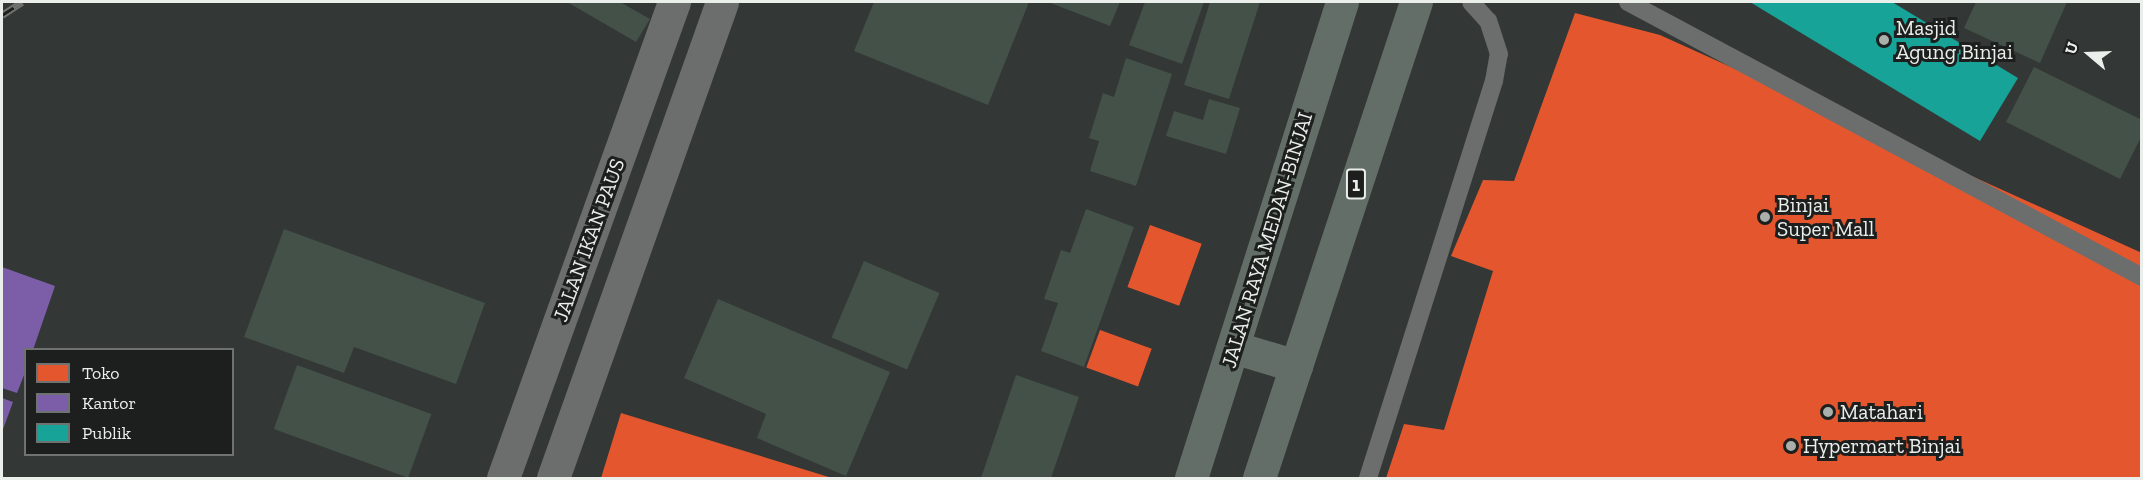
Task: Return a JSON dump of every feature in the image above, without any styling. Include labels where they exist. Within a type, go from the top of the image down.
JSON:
[{"type":"main road","name":"JALAN RAYA MEDAN-BINJAI","points":[[1191,478],[1342,2]]},
{"type":"main road","name":"1","points":[[1259,478],[1416,2]]},
{"type":"main road","points":[[1233,347],[1296,366]]},
{"type":"street","name":"JALAN IKAN PAUS","points":[[503,478],[674,2]]},
{"type":"street","points":[[553,478],[722,2]]},
{"type":"lane","points":[[1368,478],[1494,81],[1499,54],[1488,21],[1471,2]]},
{"type":"lane","points":[[1628,2],[2142,277]]},
{"type":"building: Toko","name":"Binjai Super Mall","points":[[1575,13],[1660,35],[2142,253],[2142,478],[1386,478],[1404,424],[1444,430],[1493,271],[1451,256],[1483,180],[1514,181]]},
{"type":"building: Toko","points":[[1150,225],[1202,244],[1179,306],[1127,287]]},
{"type":"building: Toko","points":[[1100,330],[1152,349],[1138,386],[1086,368]]},
{"type":"building: Toko","points":[[621,413],[832,478],[601,478]]},
{"type":"building: Kantor","points":[[2,267],[55,286],[34,348],[24,348],[24,375],[17,393],[2,388]]},
{"type":"building: Kantor","points":[[2,398],[13,402],[2,432]]},
{"type":"building: Publik","name":"Masjid Agung Binjai","points":[[1750,2],[1892,2],[2018,78],[1980,141]]},
{"type":"building: Lainnya","points":[[567,2],[620,2],[650,19],[636,42]]},
{"type":"building: Lainnya","points":[[874,2],[1029,2],[988,105],[854,51]]},
{"type":"building: Lainnya","points":[[1048,2],[1120,2],[1110,26]]},
{"type":"building: Lainnya","points":[[1145,2],[1204,2],[1182,64],[1129,45]]},
{"type":"building: Lainnya","points":[[1210,2],[1260,2],[1229,99],[1184,85]]},
{"type":"building: Lainnya","points":[[1976,2],[2067,2],[2040,63],[1964,28]]},
{"type":"building: Lainnya","points":[[1126,58],[1172,74],[1136,186],[1090,171],[1099,141],[1089,138],[1103,93],[1114,97]]},
{"type":"building: Lainnya","points":[[2034,67],[2142,120],[2142,135],[2120,179],[2006,122]]},
{"type":"building: Lainnya","points":[[1209,99],[1240,108],[1226,154],[1166,136],[1174,111],[1203,120]]},
{"type":"building: Lainnya","points":[[1086,209],[1134,227],[1084,367],[1041,351],[1058,303],[1044,299],[1061,250],[1070,253]]},
{"type":"building: Lainnya","points":[[284,229],[485,303],[456,384],[354,347],[344,373],[244,337]]},
{"type":"building: Lainnya","points":[[864,261],[939,293],[907,369],[832,337]]},
{"type":"building: Lainnya","points":[[718,299],[890,372],[846,476],[757,438],[766,414],[684,378]]},
{"type":"building: Lainnya","points":[[297,365],[431,414],[408,478],[274,429]]},
{"type":"building: Lainnya","points":[[1016,375],[1079,397],[1051,478],[981,478]]},
{"type":"railway","points":[[2,15],[22,2]]},
{"type":"place","name":"Masjid Agung Binjai","points":[[1884,40]]},
{"type":"place","name":"Binjai Super Mall","points":[[1765,217]]},
{"type":"place","name":"Matahari","points":[[1828,412]]},
{"type":"place","name":"Hypermart Binjai","points":[[1791,446]]}]
